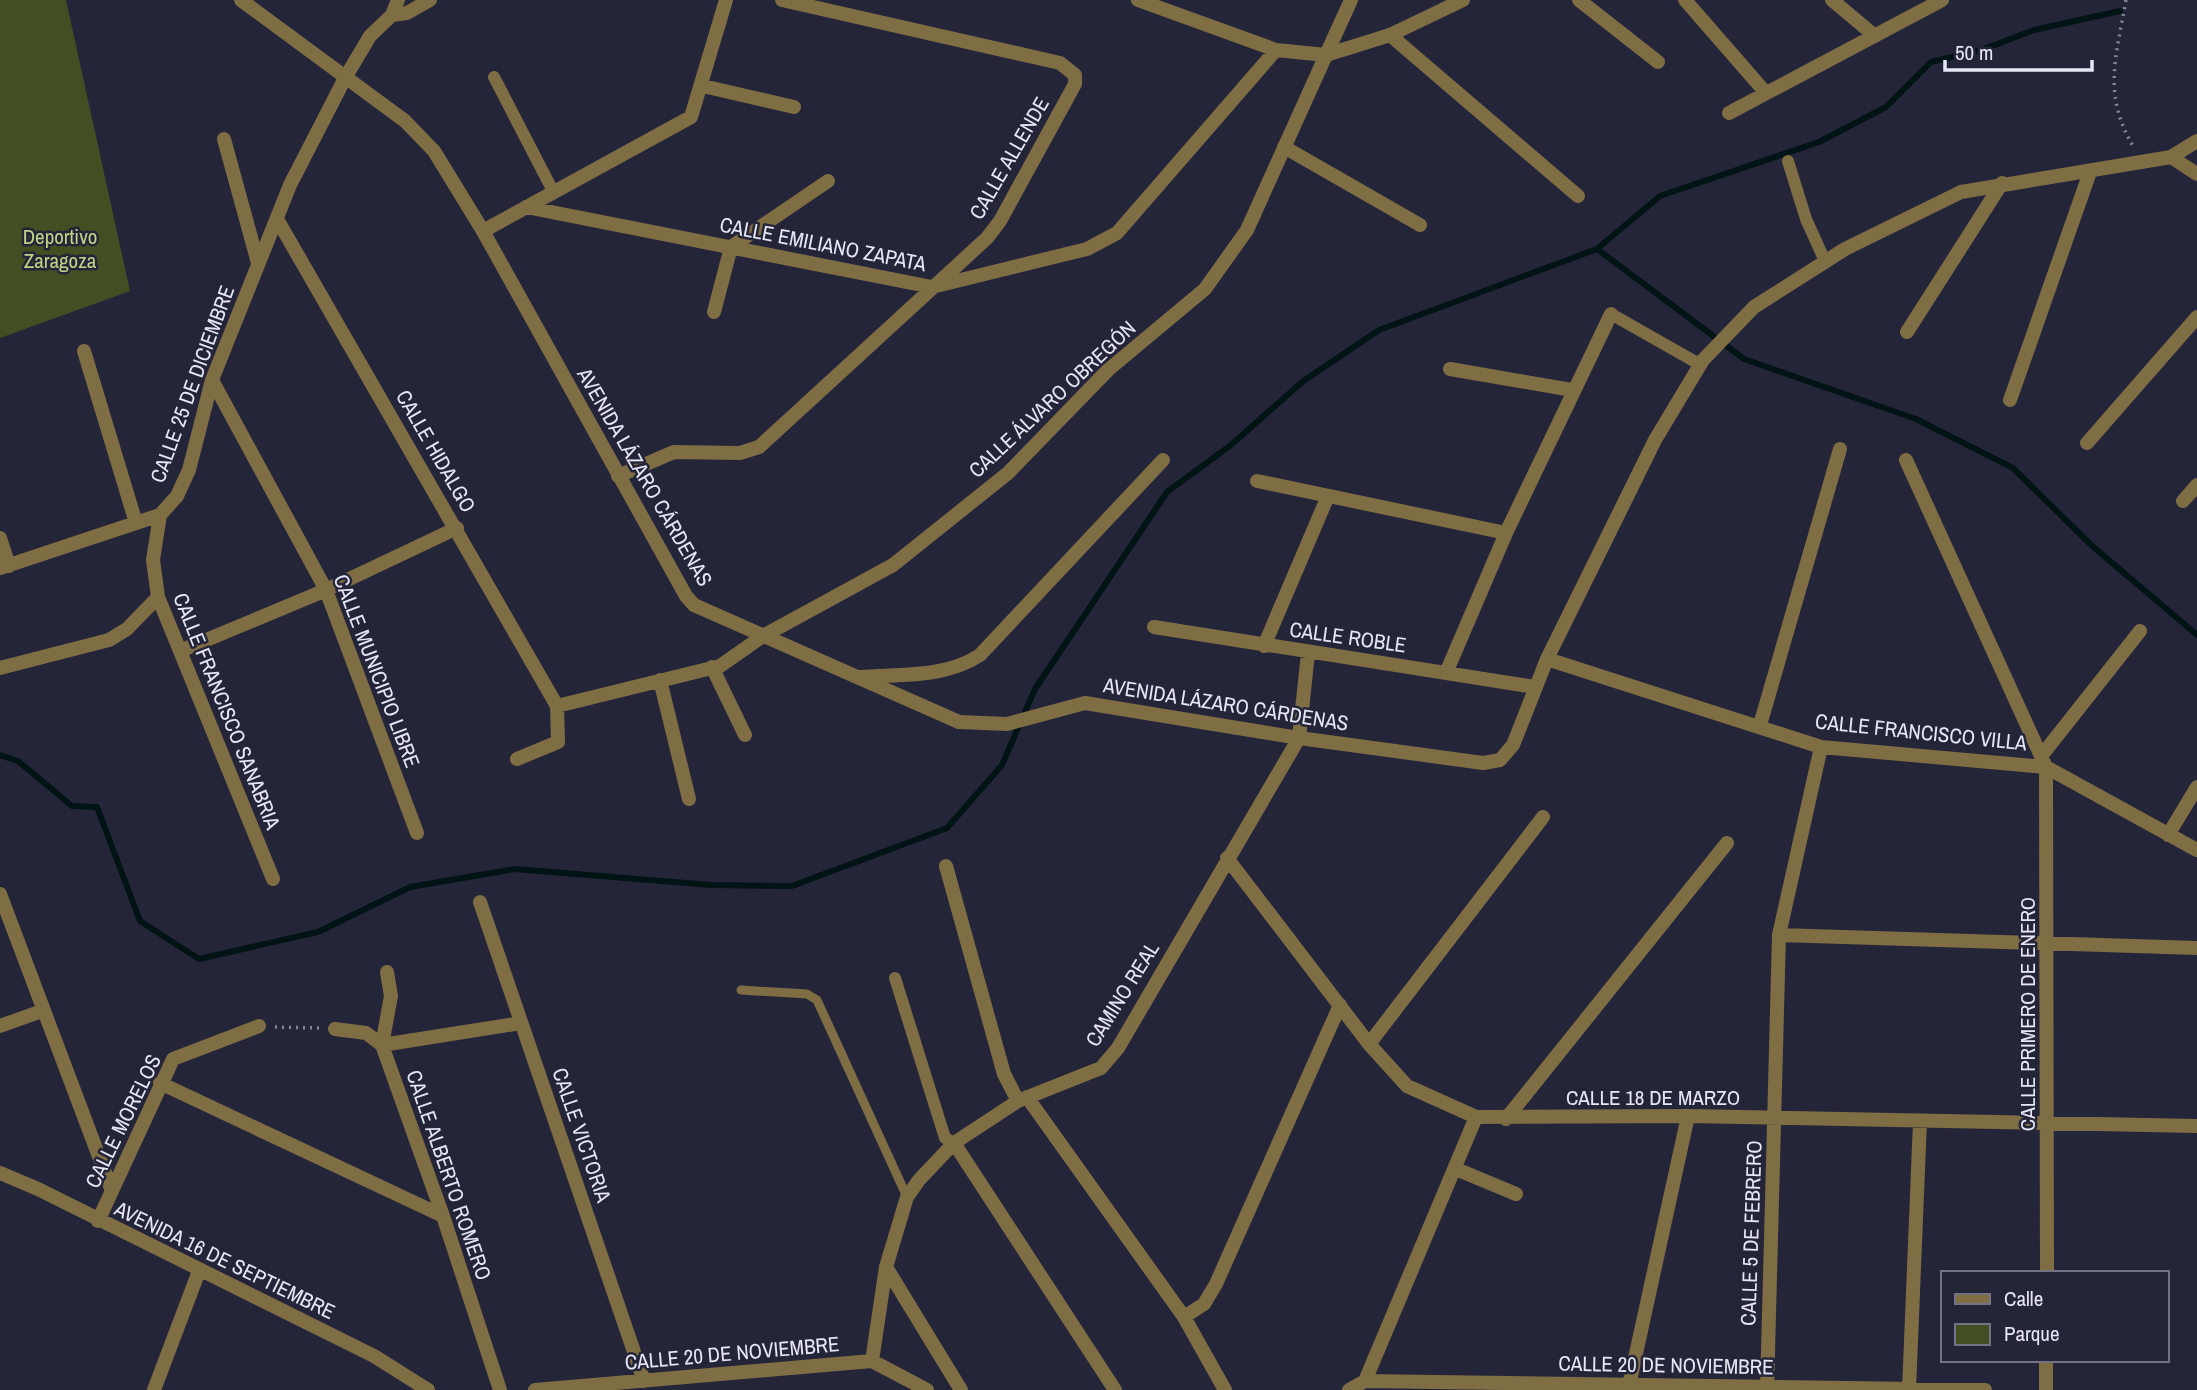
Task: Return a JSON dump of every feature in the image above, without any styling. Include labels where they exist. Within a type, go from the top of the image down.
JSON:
[{"type":"street","name":"AVENIDA LÁZARO CÁRDENAS","points":[[241,0],[422,136],[434,151],[482,231],[686,596],[705,611],[959,722],[1007,723],[1086,703],[1300,738],[1483,763],[1500,760],[1513,745],[1547,659],[1655,440],[1702,362],[1754,307],[1825,261],[1961,192],[2002,183],[2090,172],[2171,157]]},
{"type":"street","points":[[397,0],[392,15],[407,13],[430,0]]},
{"type":"street","points":[[482,231],[691,117],[703,86],[726,0]]},
{"type":"street","name":"CALLE ALLENDE","points":[[618,476],[674,452],[740,453],[760,447],[987,238],[1000,221],[1071,94],[1075,75],[1060,63],[782,0]]},
{"type":"street","points":[[1138,0],[1276,50],[1326,55],[1390,35],[1463,0]]},
{"type":"street","name":"CALLE ÁLVARO OBREGÓN","points":[[556,706],[720,666],[763,636],[893,565],[1008,473],[1108,370],[1205,289],[1247,230],[1351,0]]},
{"type":"street","points":[[1579,0],[1658,62]]},
{"type":"street","points":[[1685,0],[1766,93]]},
{"type":"street","points":[[1832,0],[1875,36]]},
{"type":"street","points":[[1729,113],[1942,0]]},
{"type":"street","name":"CALLE 25 DE DICIEMBRE","points":[[4,567],[160,515],[177,496],[189,470],[212,380],[290,185],[345,78],[370,36],[392,15]]},
{"type":"street","points":[[1390,35],[1578,196]]},
{"type":"street","name":"CALLE EMILIANO ZAPATA","points":[[526,207],[932,287],[1087,249],[1117,233],[1276,50]]},
{"type":"street","points":[[494,77],[554,193]]},
{"type":"street","points":[[703,86],[794,107]]},
{"type":"street","points":[[224,139],[258,264]]},
{"type":"street","points":[[2197,141],[2171,157],[2197,174]]},
{"type":"street","points":[[1284,147],[1420,225]]},
{"type":"street","points":[[1788,161],[1806,219],[1825,261]]},
{"type":"street","points":[[2010,400],[2090,172]]},
{"type":"street","points":[[714,312],[731,247],[828,181]]},
{"type":"street","points":[[1907,332],[2002,183]]},
{"type":"street","name":"CALLE HIDALGO","points":[[277,219],[457,528],[556,706]]},
{"type":"street","points":[[1446,673],[1506,533],[1611,314],[1702,362]]},
{"type":"street","points":[[2087,443],[2197,317]]},
{"type":"street","points":[[84,351],[136,523]]},
{"type":"street","points":[[1450,369],[1573,390]]},
{"type":"street","name":"CALLE MUNICIPIO LIBRE","points":[[212,380],[326,590],[416,833]]},
{"type":"street","points":[[1760,725],[1840,449]]},
{"type":"street","points":[[860,677],[942,672],[962,667],[981,655],[1163,460]]},
{"type":"street","name":"CALLE PRIMERO DE ENERO","points":[[1906,460],[2044,761],[2048,942],[2047,1271]]},
{"type":"street","points":[[1257,481],[1506,533]]},
{"type":"street","points":[[2183,501],[2197,485]]},
{"type":"street","points":[[1264,646],[1328,496]]},
{"type":"street","name":"CALLE FRANCISCO SANABRIA","points":[[160,515],[153,560],[158,597],[273,878]]},
{"type":"street","points":[[180,652],[326,590],[457,528]]},
{"type":"street","points":[[0,538],[4,567]]},
{"type":"street","points":[[0,668],[109,640],[127,629],[158,597]]},
{"type":"street","name":"CALLE ROBLE","points":[[1154,626],[1264,646],[1535,687]]},
{"type":"street","points":[[2044,761],[2140,631]]},
{"type":"street","name":"CAMINO REAL","points":[[873,1362],[886,1267],[907,1197],[954,1143],[1022,1099],[1092,1072],[1118,1048],[1227,858],[1300,738],[1308,653]]},
{"type":"street","name":"CALLE FRANCISCO VILLA","points":[[1547,659],[1760,725],[1821,747],[2044,761],[2168,835],[2197,849]]},
{"type":"street","points":[[712,667],[745,735]]},
{"type":"street","points":[[660,680],[689,799]]},
{"type":"street","points":[[517,759],[558,742],[556,706]]},
{"type":"street","name":"CALLE 5 DE FEBRERO","points":[[1767,1388],[1779,934],[1821,747]]},
{"type":"street","points":[[2168,835],[2197,787]]},
{"type":"street","points":[[1369,1044],[1543,817]]},
{"type":"street","points":[[1506,1119],[1727,843]]},
{"type":"street","name":"CALLE 18 DE MARZO","points":[[1227,858],[1369,1044],[1407,1086],[1476,1117],[1506,1119],[1688,1116],[2197,1126]]},
{"type":"street","points":[[946,866],[1004,1074],[1184,1317],[1225,1390]]},
{"type":"street","points":[[0,894],[112,1191]]},
{"type":"street","name":"CALLE VICTORIA","points":[[480,902],[644,1381]]},
{"type":"street","points":[[1779,934],[2197,948]]},
{"type":"street","points":[[382,1045],[391,996],[387,972]]},
{"type":"street","points":[[895,978],[945,1138],[954,1143],[1115,1390]]},
{"type":"street","points":[[1184,1317],[1204,1304],[1216,1284],[1340,1005]]},
{"type":"street","points":[[0,1026],[42,1011]]},
{"type":"street","points":[[335,1028],[366,1033],[382,1045],[521,1023]]},
{"type":"street","name":"CALLE MORELOS","points":[[98,1221],[168,1066],[180,1054],[258,1026]]},
{"type":"street","name":"CALLE ALBERTO ROMERO","points":[[382,1045],[443,1216],[500,1390]]},
{"type":"street","points":[[160,1083],[443,1216]]},
{"type":"street","points":[[1629,1388],[1688,1116]]},
{"type":"street","points":[[1349,1390],[1365,1381],[1476,1117]]},
{"type":"street","points":[[1909,1389],[1920,1121]]},
{"type":"street","points":[[1456,1168],[1516,1194]]},
{"type":"street","name":"AVENIDA 16 DE SEPTIEMBRE","points":[[0,1173],[374,1356],[428,1390]]},
{"type":"street","points":[[886,1267],[961,1390]]},
{"type":"street","points":[[154,1390],[199,1271]]},
{"type":"street","points":[[873,1362],[927,1390]]},
{"type":"street","name":"CALLE 20 DE NOVIEMBRE","points":[[535,1390],[873,1362]]},
{"type":"street","points":[[2046,1362],[2046,1390]]},
{"type":"street","name":"CALLE 20 DE NOVIEMBRE","points":[[1365,1381],[1629,1388],[1985,1390]]},
{"type":"lane","points":[[741,990],[807,994],[817,1000],[907,1197]]},
{"type":"path","points":[[2126,0],[2112,82],[2120,124],[2142,162]]},
{"type":"path","points":[[258,1026],[335,1028]]},
{"type":"green space","name":"Deportivo Zaragoza","points":[[0,0],[66,0],[130,291],[0,338]]},
{"type":"waterway","points":[[0,755],[18,761],[72,806],[97,807],[140,921],[199,959],[318,932],[410,887],[515,869],[711,885],[792,886],[947,828],[1002,765],[1035,689],[1167,492],[1231,445],[1302,382],[1379,330],[1597,249],[1660,196],[1819,142],[1886,107],[1931,62],[1984,49],[2034,30],[2120,11]]},
{"type":"waterway","points":[[1597,249],[1744,359],[1916,419],[2013,468],[2090,544],[2197,635]]}]
